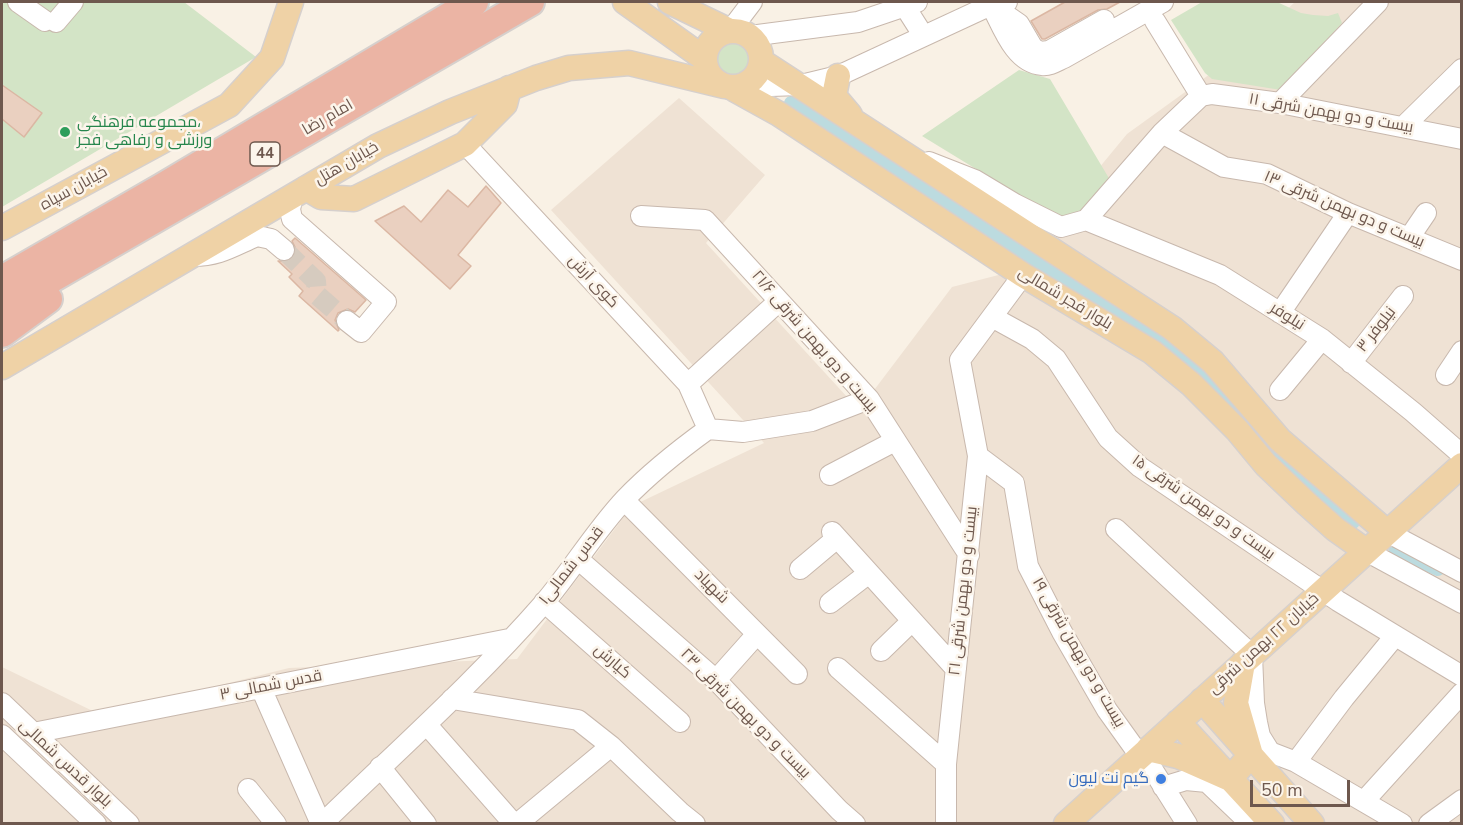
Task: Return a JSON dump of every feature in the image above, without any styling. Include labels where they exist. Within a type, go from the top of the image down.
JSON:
[{"type":"highway","name":"امام رضا","points":[[2,307],[167,197],[474,2]]},
{"type":"highway","name":"امام رضا","points":[[2,280],[167,197],[530,2]]},
{"type":"highway","points":[[2,261],[167,197]]},
{"type":"highway","points":[[2,333],[167,197]]},
{"type":"main road","name":"خیابان سپاه","points":[[2,228],[229,105],[272,58],[291,2]]},
{"type":"main road","points":[[625,2],[705,59]]},
{"type":"main road","points":[[670,2],[740,34],[756,43],[762,61],[759,70],[754,78],[732,87],[710,76],[705,59],[706,51],[715,38],[740,34]]},
{"type":"main road","name":"بلوار فجر شمالی","points":[[762,61],[1172,328],[1213,362],[1280,440],[1387,532]]},
{"type":"main road","name":"خیابان هتل","points":[[2,367],[378,146],[450,112],[509,88],[568,68],[629,63],[732,87]]},
{"type":"main road","points":[[838,76],[834,96],[855,122]]},
{"type":"main road","name":"بلوار فجر شمالی","points":[[732,87],[779,114],[1023,275],[1152,352],[1191,384],[1237,430],[1266,465],[1307,504],[1335,529],[1366,551]]},
{"type":"main road","points":[[300,192],[321,197],[354,199],[465,144],[506,104],[509,88]]},
{"type":"main road","name":"خیابان ۲۲ بهمن شرقی","points":[[1066,824],[1151,766],[1178,722],[1461,465]]},
{"type":"main road","points":[[1248,659],[1236,703],[1251,755]]},
{"type":"main road","points":[[1202,700],[1312,824]]},
{"type":"main road","points":[[1178,722],[1272,824]]},
{"type":"main road","points":[[1230,779],[1251,755]]},
{"type":"main road","points":[[1151,766],[1178,756],[1230,779]]},
{"type":"street","points":[[18,2],[50,22],[73,2]]},
{"type":"street","points":[[38,2],[49,10],[56,2]]},
{"type":"street","points":[[752,2],[740,34],[858,22],[908,2],[923,36]]},
{"type":"street","points":[[999,3],[1019,24],[1033,48],[1040,52],[1050,51],[1137,2]]},
{"type":"street","points":[[999,3],[1015,49],[1021,56],[1041,65],[1064,58],[1163,2]]},
{"type":"street","points":[[1280,103],[1378,2]]},
{"type":"street","points":[[732,87],[801,85],[838,76],[999,3]]},
{"type":"street","points":[[905,153],[975,180],[1015,204],[1061,227],[1086,220],[1162,133],[1201,96],[1155,21]]},
{"type":"street","points":[[1403,127],[1461,69]]},
{"type":"street","name":"بیست و دو بهمن شرقی ۱۱","points":[[1201,96],[1212,94],[1280,103],[1461,139]]},
{"type":"street","name":"بیست و دو بهمن شرقی ۱۳","points":[[1162,133],[1224,167],[1267,174],[1348,213],[1461,260]]},
{"type":"street","name":"کوی آرش","points":[[465,144],[688,384],[708,429]]},
{"type":"street","points":[[300,192],[290,209],[292,219],[386,302],[361,332],[347,321]]},
{"type":"street","points":[[1280,313],[1348,213]]},
{"type":"street","points":[[1409,238],[1426,213]]},
{"type":"street","name":"بیست و دو بهمن شرقی ۲۱/۶","points":[[641,216],[705,220],[869,399],[969,555]]},
{"type":"street","name":"نیلوفر","points":[[1086,220],[1220,275],[1322,339],[1461,455]]},
{"type":"street","points":[[193,256],[208,256],[225,252],[257,236],[271,239],[284,250]]},
{"type":"street","points":[[992,317],[1023,275]]},
{"type":"street","name":"نیلوفر ۳","points":[[1351,363],[1403,296]]},
{"type":"street","points":[[688,384],[779,301]]},
{"type":"street","name":"بیست و دو بهمن شرقی ۲۱","points":[[946,824],[946,764],[978,456],[960,360],[992,317]]},
{"type":"street","name":"بیست و دو بهمن شرقی ۱۵","points":[[992,317],[1032,339],[1056,359],[1108,438],[1140,467],[1323,591],[1461,676]]},
{"type":"street","points":[[1280,390],[1322,339]]},
{"type":"street","points":[[1446,375],[1461,351]]},
{"type":"street","points":[[708,429],[743,432],[812,421],[869,399]]},
{"type":"street","name":"قدس شمالی۱","points":[[322,824],[452,699],[544,602],[624,500],[674,454],[708,429]]},
{"type":"street","points":[[830,476],[896,441]]},
{"type":"street","name":"بیست و دو بهمن شرقی ۱۹","points":[[978,456],[1014,483],[1028,566],[1062,632],[1107,710],[1151,766],[1186,824]]},
{"type":"street","name":"شهیاد","points":[[624,500],[797,674]]},
{"type":"street","points":[[1116,529],[1248,659],[1260,736],[1269,752],[1296,762],[1365,800],[1402,824]]},
{"type":"street","points":[[1387,532],[1461,572]]},
{"type":"street","points":[[800,569],[835,535],[956,669]]},
{"type":"street","points":[[1366,551],[1461,603]]},
{"type":"street","name":"بیست و دو بهمن شرقی ۲۳","points":[[578,559],[716,681],[855,824]]},
{"type":"street","points":[[830,603],[869,573]]},
{"type":"street","name":"کیارش","points":[[544,602],[680,722]]},
{"type":"street","points":[[881,651],[912,621]]},
{"type":"street","points":[[716,681],[758,634]]},
{"type":"street","points":[[1296,762],[1395,636]]},
{"type":"street","name":"قدس شمالی ۳","points":[[33,733],[509,639]]},
{"type":"street","points":[[838,668],[946,764]]},
{"type":"street","points":[[261,688],[322,824]]},
{"type":"street","points":[[1365,800],[1461,693]]},
{"type":"street","points":[[452,699],[578,720],[611,746],[680,820]]},
{"type":"street","name":"بلوار قدس شمالی","points":[[2,703],[129,824]]},
{"type":"street","points":[[427,724],[515,824],[611,746]]},
{"type":"street","name":"بلوار قدس شمالی","points":[[2,735],[98,824]]},
{"type":"street","points":[[1151,766],[1186,780],[1207,782],[1251,824]]},
{"type":"street","points":[[380,767],[426,824]]},
{"type":"street","points":[[248,789],[276,824]]},
{"type":"street","points":[[1429,824],[1461,800]]},
{"type":"street","points":[[98,824],[114,809]]},
{"type":"shaded area","points":[[1295,2],[1461,2],[1461,823],[2,823],[2,667],[101,715],[289,668],[517,659],[632,506],[764,443],[551,210],[679,98],[765,175],[706,243],[859,410],[952,287],[1014,271],[1127,134],[1246,48]]},
{"type":"green space","name":"مجموعه فرهنگی، ورزشی و رفاهی فجر","points":[[2,2],[184,2],[256,57],[2,207]]},
{"type":"green space","points":[[1202,2],[1277,2],[1301,13],[1328,16],[1338,13],[1342,23],[1281,90],[1212,79],[1205,73],[1171,20]]},
{"type":"green space","points":[[733,39],[741,40],[747,45],[752,51],[752,67],[747,73],[741,78],[733,79],[725,78],[719,73],[714,67],[713,59],[714,51],[719,45],[725,40]]},
{"type":"green space","points":[[1019,70],[1050,79],[1110,180],[1077,217],[1061,221],[922,136]]},
{"type":"building","points":[[1065,2],[1120,2],[1107,9],[1098,10],[1042,39],[1031,21]]},
{"type":"building","points":[[2,85],[42,113],[24,137],[2,119]]},
{"type":"building","points":[[486,186],[501,203],[458,255],[471,266],[450,289],[375,221],[404,206],[421,222],[448,190],[468,207]]},
{"type":"building","points":[[295,238],[366,300],[355,312],[348,309],[338,313],[335,320],[338,331],[299,296],[303,291],[289,277],[292,274],[278,261],[287,261],[293,257],[295,247],[292,241]]},
{"type":"waterway","points":[[791,103],[1127,322],[1163,341],[1201,372],[1274,452],[1353,522]]},
{"type":"waterway","points":[[1396,550],[1438,569]]},
{"type":"tunnel","points":[[284,250],[316,281],[317,295],[347,321]]},
{"type":"place","name":"مجموعه فرهنگی، ورزشی و رفاهی فجر","points":[[65,132]]},
{"type":"place","name":"گیم نت لیون","points":[[1161,779]]}]
